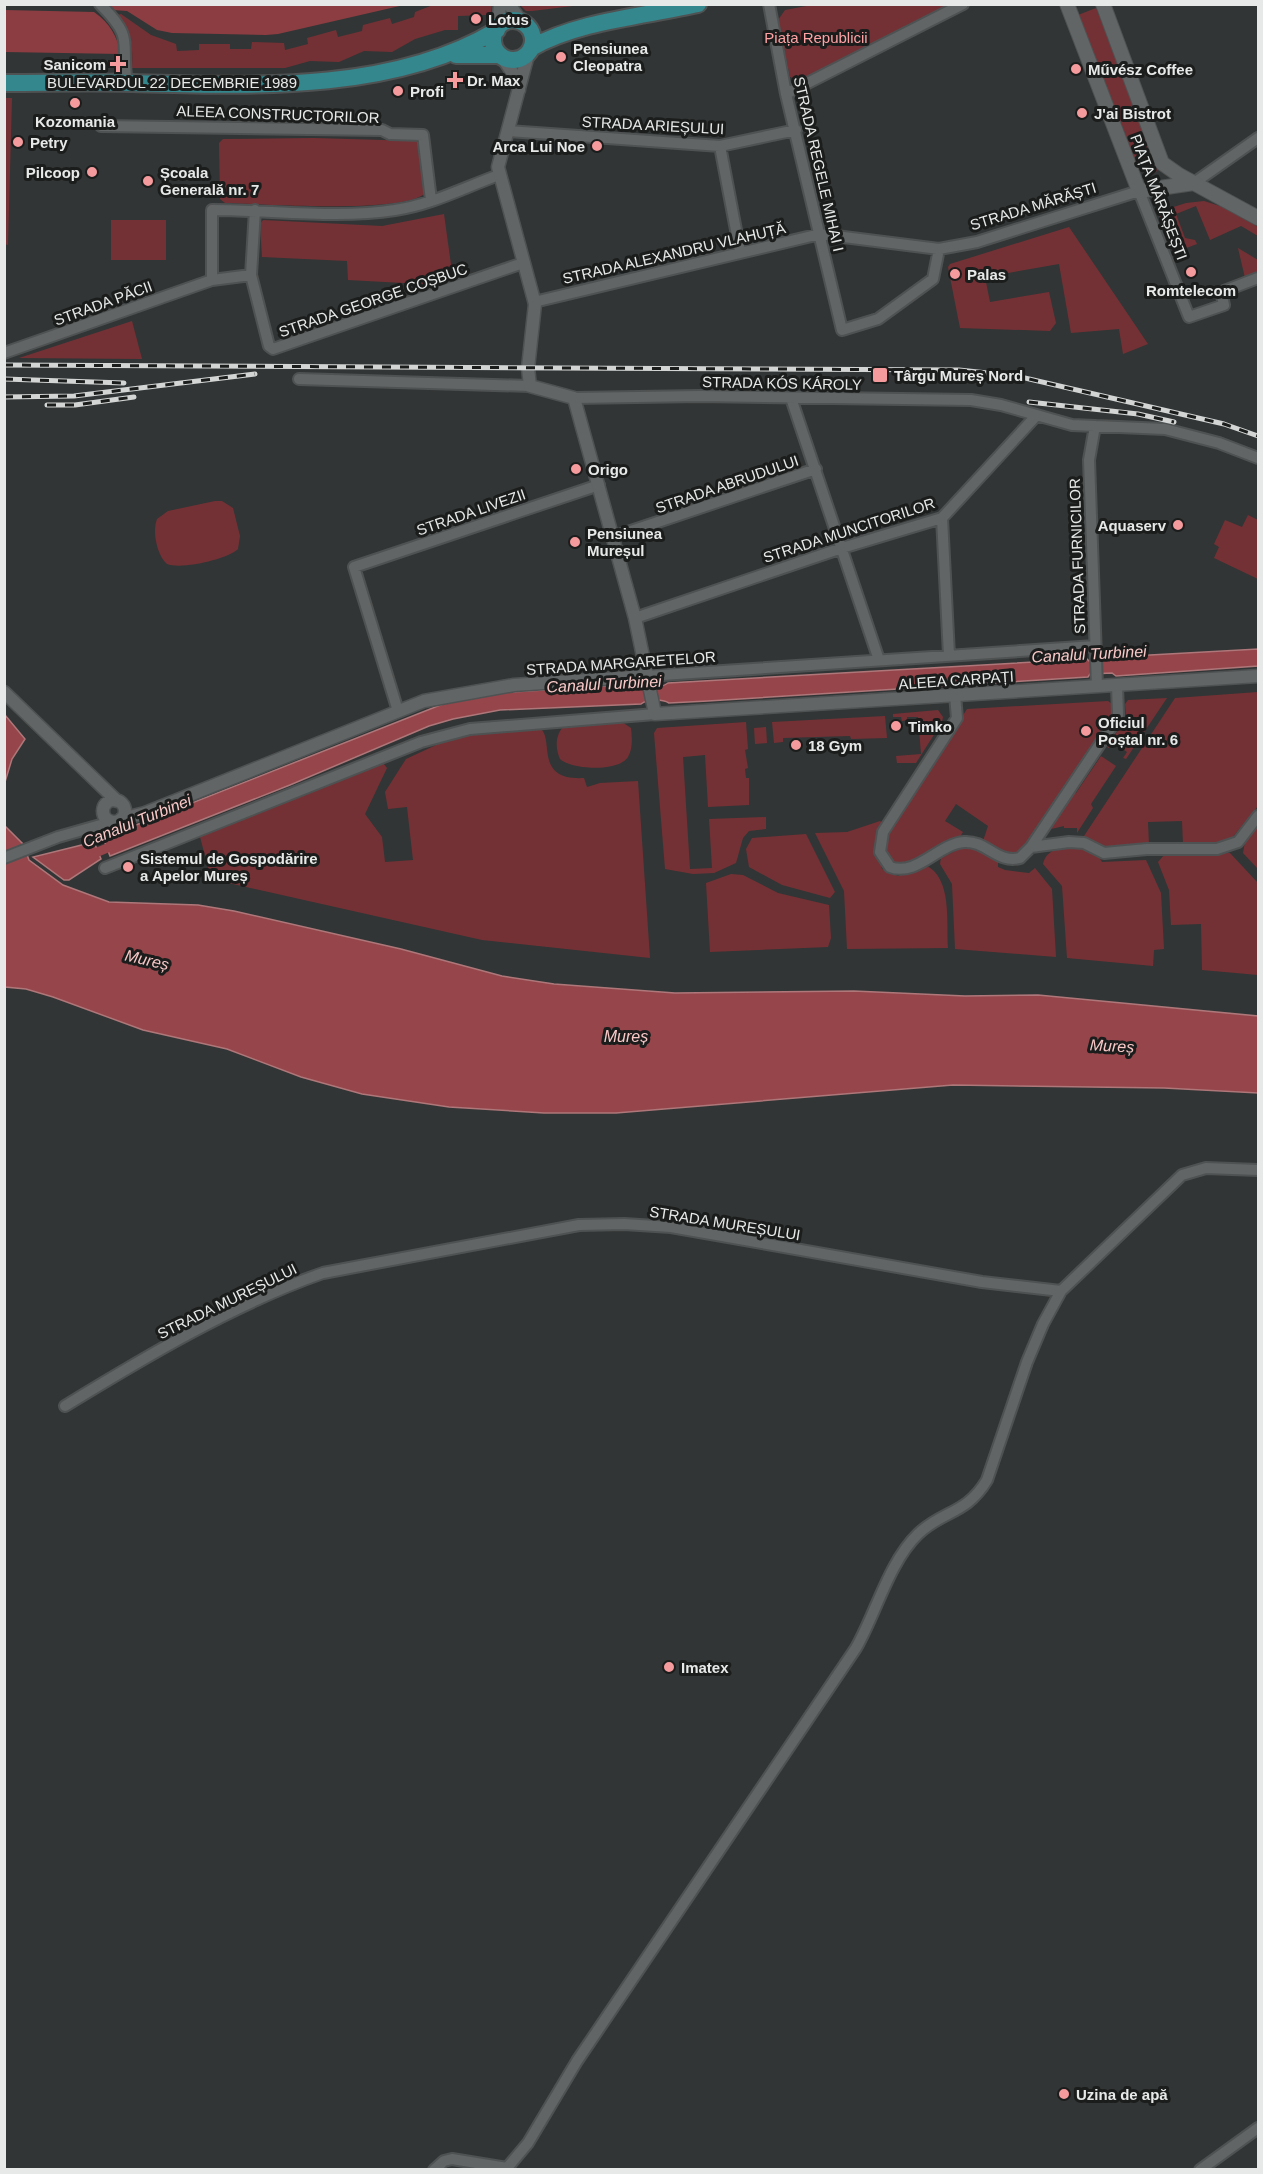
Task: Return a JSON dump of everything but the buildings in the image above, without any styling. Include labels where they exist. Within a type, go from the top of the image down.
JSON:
[{"type":"main road","points":[[530,50],[548,38],[576,29],[698,4]]},
{"type":"main road","name":"PIAȚA MĂRĂȘEȘTI","points":[[1067,4],[1139,191]]},
{"type":"main road","name":"PIAȚA MĂRĂȘEȘTI","points":[[1103,4],[1162,163],[1179,175],[1258,218]]},
{"type":"main road","name":"BULEVARDUL 22 DECEMBRIE 1989","points":[[4,83],[295,83],[382,72],[445,55],[471,45],[509,21],[523,23]]},
{"type":"main road","points":[[523,23],[576,29]]},
{"type":"main road","points":[[523,23],[531,33],[530,50]]},
{"type":"main road","points":[[497,29],[494,40],[501,56]]},
{"type":"main road","name":"BULEVARDUL 22 DECEMBRIE 1989","points":[[445,55],[501,56],[517,59],[530,50]]},
{"type":"main road","name":"STRADA MĂRĂȘTI","points":[[1139,191],[1194,183]]},
{"type":"street","points":[[100,4],[123,29],[127,83]]},
{"type":"street","points":[[497,29],[500,4]]},
{"type":"street","points":[[509,4],[523,23]]},
{"type":"street","name":"STRADA REGELE MIHAI I","points":[[769,4],[786,94],[842,330],[878,319],[933,279],[939,249]]},
{"type":"street","points":[[786,94],[963,4]]},
{"type":"street","points":[[530,50],[501,150],[499,175],[534,302],[528,368],[530,386]]},
{"type":"street","points":[[501,56],[516,78],[519,91]]},
{"type":"street","name":"ALEEA CONSTRUCTORILOR","points":[[101,126],[382,130],[390,134],[423,135],[431,200]]},
{"type":"street","name":"STRADA ARIEȘULUI","points":[[508,131],[720,146],[795,130]]},
{"type":"street","name":"STRADA MĂRĂȘTI","points":[[1194,183],[1258,138]]},
{"type":"street","points":[[720,146],[740,251]]},
{"type":"street","points":[[251,275],[212,280],[212,210],[378,212],[414,206],[499,175]]},
{"type":"street","name":"STRADA MĂRĂȘTI","points":[[820,234],[832,233],[939,249],[977,242],[1139,191]]},
{"type":"street","name":"PIAȚA MĂRĂȘEȘTI","points":[[1139,191],[1189,316],[1224,305],[1222,296],[1224,291],[1258,278]]},
{"type":"street","name":"STRADA GEORGE COȘBUC","points":[[255,210],[251,275],[269,346],[275,350],[523,263]]},
{"type":"street","name":"STRADA ALEXANDRU VLAHUȚĂ","points":[[534,302],[740,251],[820,234]]},
{"type":"street","name":"STRADA PĂCII","points":[[4,353],[212,280]]},
{"type":"street","name":"STRADA KÓS KÁROLY","points":[[299,379],[530,386],[574,398],[971,400],[1001,405],[1072,425],[1165,429],[1219,442],[1258,458]]},
{"type":"street","points":[[105,868],[421,742],[482,728],[654,710],[635,618],[574,398]]},
{"type":"street","points":[[791,398],[879,660]]},
{"type":"street","name":"STRADA MUNCITORILOR","points":[[635,618],[842,548],[942,518],[1036,416]]},
{"type":"street","name":"STRADA FURNICILOR","points":[[1095,426],[1089,460],[1097,683]]},
{"type":"street","name":"STRADA ABRUDULUI","points":[[613,537],[816,469]]},
{"type":"street","name":"STRADA LIVEZII","points":[[398,711],[354,567],[598,485]]},
{"type":"street","points":[[942,518],[949,656]]},
{"type":"street","name":"STRADA MARGARETELOR","points":[[117,813],[398,711],[446,696],[514,685],[649,681],[879,660],[1095,651]]},
{"type":"street","name":"ALEEA CARPAȚI","points":[[654,710],[956,695],[1097,683],[1117,686],[1258,676]]},
{"type":"street","points":[[956,695],[957,718],[883,832],[880,847],[883,860],[890,867],[906,869],[961,842],[977,843],[1004,859],[1020,858],[1031,847],[1118,715],[1117,686]]},
{"type":"street","points":[[4,692],[96,781],[117,813],[95,826],[4,858]]},
{"type":"street","points":[[1031,847],[1069,842],[1084,843],[1104,853],[1147,849],[1217,849],[1238,842],[1258,816]]},
{"type":"street","points":[[434,2169],[444,2161],[452,2159],[507,2168],[528,2143],[577,2061],[856,1648],[883,1590],[910,1543],[919,1533],[964,1508],[977,1496],[987,1480],[1031,1352],[1061,1291],[1154,1198],[1182,1174],[1206,1168],[1258,1170]]},
{"type":"street","name":"STRADA MUREȘULUI","points":[[65,1406],[140,1360],[293,1283],[323,1273],[579,1225],[671,1227],[982,1282],[1061,1291]]},
{"type":"street","points":[[1200,2169],[1215,2165],[1258,2128]]},
{"type":"green space","points":[[433,5],[492,5],[491,14],[458,16],[458,30],[445,30],[415,39],[392,52],[364,51],[339,62],[310,61],[285,68],[132,68],[130,40],[126,28],[117,15],[121,14],[151,35],[176,44],[177,51],[199,50],[199,44],[230,44],[230,49],[251,49],[252,42],[284,43],[285,50],[308,44],[307,38],[336,30],[338,37],[362,31],[363,25],[390,18],[392,24],[414,17],[415,12]]},
{"type":"green space","points":[[520,5],[581,5],[526,11]]},
{"type":"green space","name":"Piața Republicii","points":[[812,5],[951,5],[800,81],[790,77],[778,20],[785,10]]},
{"type":"green space","points":[[1096,8],[1159,165],[1157,171],[1149,177],[1139,169],[1078,15]]},
{"type":"green space","points":[[5,98],[12,98],[8,245],[4,244]]},
{"type":"green space","points":[[314,138],[417,141],[421,145],[425,193],[413,199],[391,204],[363,206],[225,203],[220,199],[219,143],[223,139]]},
{"type":"green space","points":[[1204,201],[1223,207],[1258,227],[1258,236],[1241,226],[1210,240],[1196,206],[1176,214],[1185,238],[1195,240],[1197,244],[1173,253],[1158,212],[1186,203]]},
{"type":"green space","points":[[444,214],[453,279],[440,285],[348,280],[347,261],[262,257],[260,224],[263,220],[382,226]]},
{"type":"green space","points":[[111,220],[166,220],[166,260],[111,260]]},
{"type":"green space","points":[[1069,227],[1148,344],[1123,354],[1119,329],[1071,333],[1059,264],[985,277],[990,302],[1049,292],[1056,323],[1050,331],[960,328],[948,267],[950,264]]},
{"type":"green space","points":[[1238,248],[1258,260],[1258,273],[1245,278]]},
{"type":"green space","points":[[132,321],[142,359],[19,358]]},
{"type":"green space","points":[[222,501],[233,508],[240,536],[238,549],[233,553],[204,562],[183,566],[167,564],[156,543],[157,519],[168,511]]},
{"type":"green space","points":[[1248,515],[1258,520],[1258,579],[1214,558],[1219,547],[1214,544],[1225,520],[1242,527]]},
{"type":"green space","points":[[1258,692],[1258,806],[1228,843],[1183,844],[1182,821],[1148,822],[1149,845],[1105,848],[1084,836],[1175,698]]},
{"type":"green space","points":[[1167,698],[1126,759],[1123,758],[1127,752],[1114,743],[1109,748],[1107,747],[1126,718],[1125,704],[1128,700]]},
{"type":"green space","points":[[1108,701],[1112,704],[1112,719],[1019,854],[1006,856],[983,841],[988,826],[956,804],[945,821],[963,832],[960,837],[919,858],[907,862],[890,861],[885,848],[886,834],[967,709]]},
{"type":"green space","points":[[938,710],[943,717],[942,722],[916,763],[897,763],[896,756],[921,754],[918,717],[907,717],[907,720],[902,721],[901,717],[893,717],[893,714]]},
{"type":"green space","points":[[885,716],[887,738],[851,739],[850,736],[783,738],[783,742],[774,743],[772,722]]},
{"type":"green space","points":[[622,722],[631,728],[632,739],[630,754],[623,762],[595,768],[566,763],[560,759],[557,741],[565,725]]},
{"type":"green space","points":[[746,722],[748,749],[745,750],[748,768],[745,769],[746,778],[749,778],[749,805],[708,807],[705,755],[683,757],[690,869],[712,868],[709,819],[766,817],[766,829],[749,831],[743,838],[736,863],[714,873],[693,874],[665,869],[654,733],[657,728]]},
{"type":"green space","points":[[538,727],[546,739],[551,766],[557,773],[568,777],[584,778],[587,787],[600,783],[638,781],[650,958],[482,940],[211,879],[199,833],[383,763],[387,768],[365,814],[382,837],[385,862],[413,860],[407,807],[388,809],[385,792],[406,759],[449,739],[471,733]]},
{"type":"green space","points":[[766,727],[767,743],[755,744],[754,728]]},
{"type":"green space","points":[[1101,756],[1116,766],[1091,804],[1093,808],[1077,833],[1077,828],[1064,828],[1064,826],[1051,829],[1072,794],[1076,793]]},
{"type":"green space","points":[[880,821],[883,823],[877,851],[882,869],[898,876],[925,865],[934,871],[940,880],[946,902],[948,948],[847,949],[844,891],[815,833],[847,832]]},
{"type":"green space","points":[[1258,826],[1258,869],[1243,853],[1245,842]]},
{"type":"green space","points":[[806,834],[835,892],[830,898],[782,885],[749,867],[746,849],[752,838]]},
{"type":"green space","points":[[963,847],[978,849],[986,853],[998,861],[998,867],[1005,870],[1029,873],[1035,868],[1052,889],[1056,957],[955,949],[952,884],[940,864],[941,858]]},
{"type":"green space","points":[[1083,847],[1097,854],[1102,862],[1146,860],[1161,893],[1164,949],[1154,950],[1153,966],[1067,958],[1062,886],[1043,864],[1045,858],[1053,851]]},
{"type":"green space","points":[[1230,853],[1258,883],[1258,975],[1202,970],[1201,924],[1171,925],[1169,890],[1158,862],[1165,854]]},
{"type":"green space","points":[[731,874],[743,875],[778,893],[829,905],[831,938],[828,947],[710,952],[706,883]]},
{"type":"shaded area","points":[[126,4],[404,5],[266,35],[172,33],[157,30],[127,11],[113,10],[109,6]]},
{"type":"shaded area","points":[[5,10],[94,12],[112,30],[121,54],[5,52]]},
{"type":"water","name":"Canalul Turbinei","points":[[1258,649],[1258,666],[1116,676],[1112,673],[1090,674],[1088,677],[708,701],[669,703],[655,700],[641,704],[500,710],[429,726],[290,785],[110,856],[103,838],[448,702],[495,693],[639,684],[654,687],[668,683],[1087,659],[1089,661],[1111,660],[1114,657]]},
{"type":"water","points":[[5,715],[25,739],[12,759],[5,782]]},
{"type":"water","name":"Mureș","points":[[4,825],[23,844],[29,860],[63,885],[109,902],[198,905],[234,911],[401,949],[502,976],[554,984],[675,993],[854,991],[965,996],[1038,995],[1258,1016],[1258,1093],[1164,1088],[953,1085],[616,1113],[544,1113],[449,1107],[362,1094],[301,1077],[227,1049],[143,1030],[53,997],[26,989],[5,987]]},
{"type":"water","points":[[94,842],[101,859],[69,880],[64,880],[33,857]]},
{"type":"waterway","name":"Canalul Turbinei","points":[[88,856],[117,844]]},
{"type":"railway","points":[[4,365],[959,370],[1016,376],[1224,424],[1258,436]]},
{"type":"railway","points":[[4,397],[74,396],[255,374]]},
{"type":"railway","points":[[4,379],[124,383]]},
{"type":"railway","points":[[47,405],[75,405],[134,397]]},
{"type":"railway","points":[[1029,402],[1138,414],[1174,422]]},
{"type":"place","name":"Lotus","points":[[476,19]]},
{"type":"place","name":"Pensiunea Cleopatra","points":[[561,57]]},
{"type":"place","name":"Sanicom","points":[[118,64]]},
{"type":"place","name":"Művész Coffee","points":[[1076,69]]},
{"type":"place","name":"Dr. Max","points":[[455,80]]},
{"type":"place","name":"Profi","points":[[398,91]]},
{"type":"place","name":"Kozomania","points":[[75,103]]},
{"type":"place","name":"J'ai Bistrot","points":[[1082,113]]},
{"type":"place","name":"Petry","points":[[18,142]]},
{"type":"place","name":"Arca Lui Noe","points":[[597,146]]},
{"type":"place","name":"Pilcoop","points":[[92,172]]},
{"type":"place","name":"Școala Generală nr. 7","points":[[148,181]]},
{"type":"place","name":"Romtelecom","points":[[1191,272]]},
{"type":"place","name":"Palas","points":[[955,274]]},
{"type":"place","name":"Târgu Mureș Nord","points":[[880,375]]},
{"type":"place","name":"Origo","points":[[576,469]]},
{"type":"place","name":"Aquaserv","points":[[1178,525]]},
{"type":"place","name":"Pensiunea Mureșul","points":[[575,542]]},
{"type":"place","name":"Timko","points":[[896,726]]},
{"type":"place","name":"Oficiul Poștal nr. 6","points":[[1086,731]]},
{"type":"place","name":"18 Gym","points":[[796,745]]},
{"type":"place","name":"Sistemul de Gospodărire a Apelor Mureș","points":[[128,867]]},
{"type":"place","name":"Imatex","points":[[669,1667]]},
{"type":"place","name":"Uzina de apă","points":[[1064,2094]]}]
